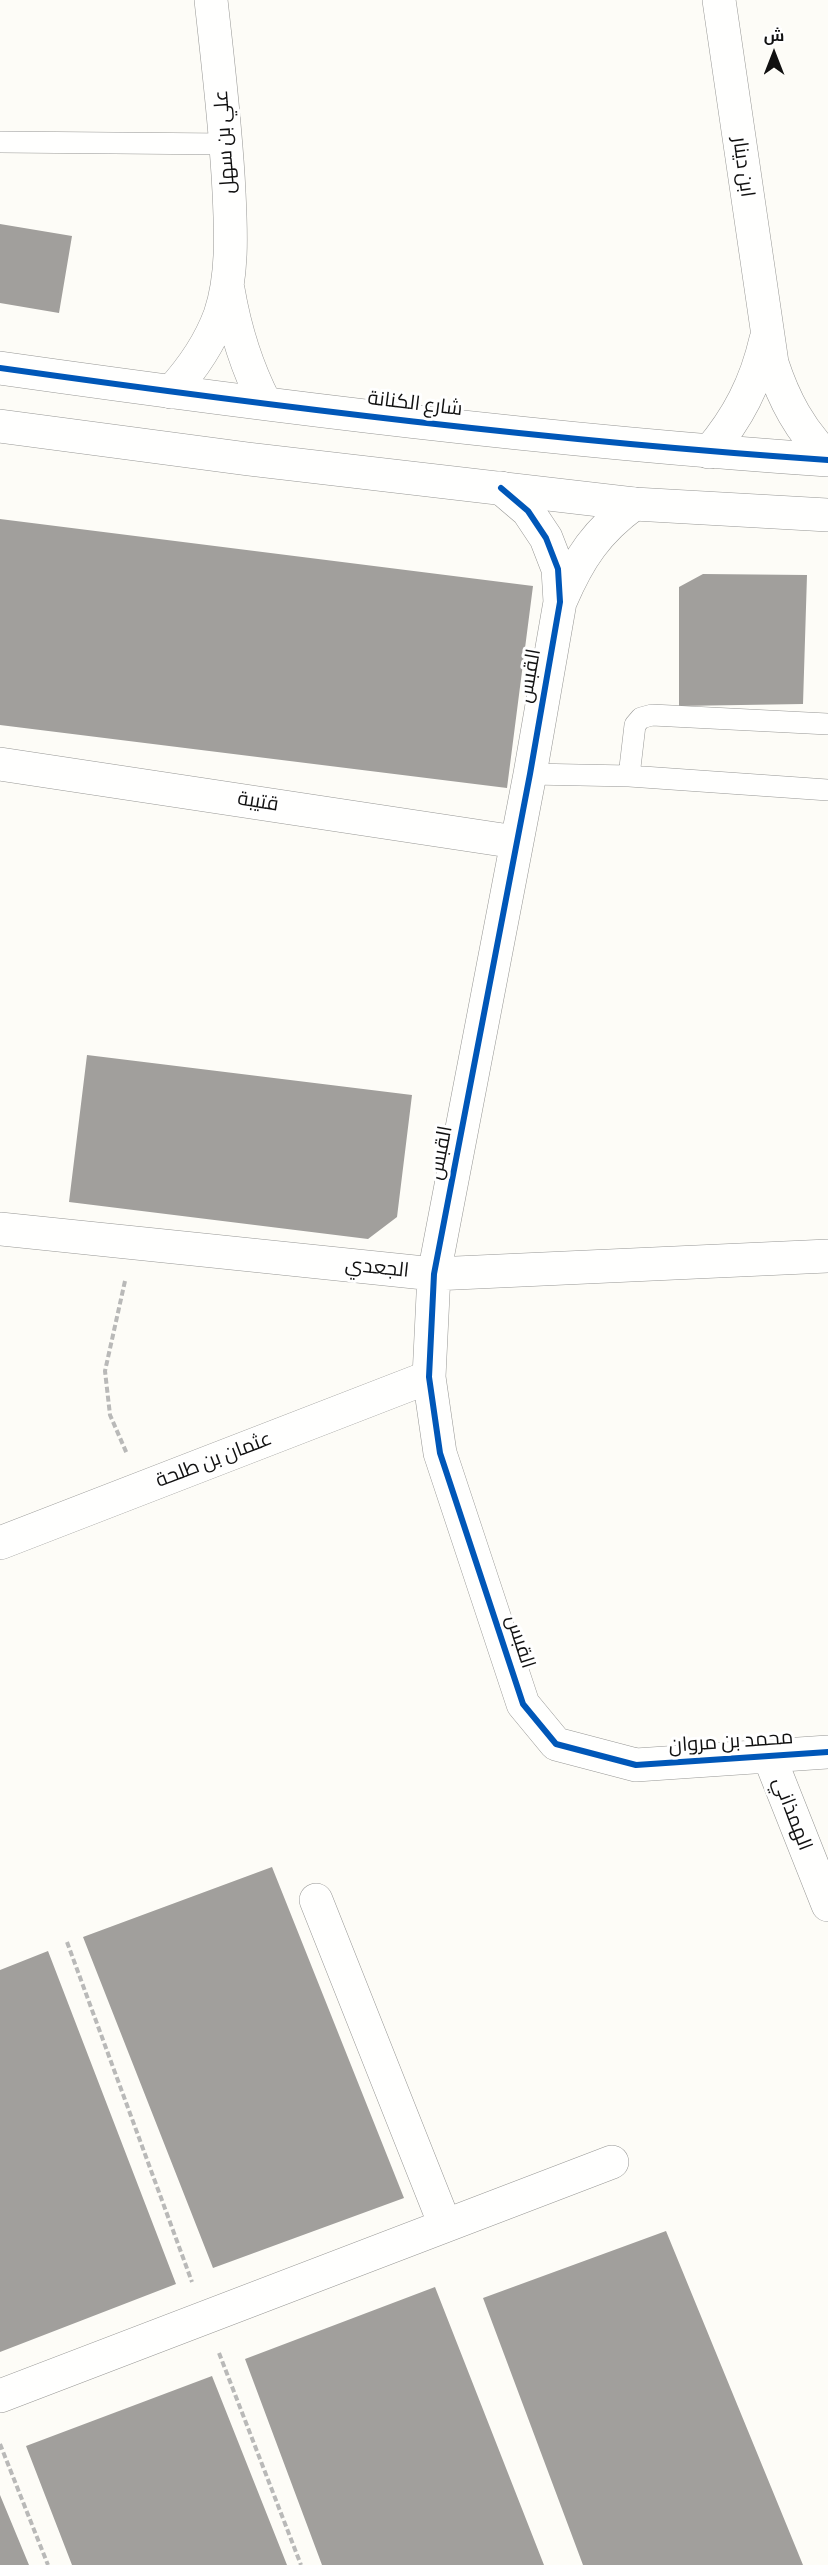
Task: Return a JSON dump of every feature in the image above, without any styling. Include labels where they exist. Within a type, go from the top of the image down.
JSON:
[{"type":"street","name":"علي بن سهل","points":[[171,392],[192,369],[208,343],[220,314],[228,285],[231,224],[227,144],[211,0]]},
{"type":"street","name":"ابن دينار","points":[[719,0],[772,363],[781,390],[799,423],[828,459]]},
{"type":"street","name":"علي بن سهل","points":[[228,285],[240,346],[265,403]]},
{"type":"street","name":"ابن دينار","points":[[709,452],[740,409],[755,377],[767,334]]},
{"type":"street","name":"شارع الكنانة","points":[[0,368],[171,392],[455,426],[709,452],[828,459]]},
{"type":"street","points":[[0,426],[248,459],[634,504],[828,515]]},
{"type":"street","name":"القبس","points":[[501,488],[528,511],[546,538],[558,569],[560,602],[530,774],[434,1274],[429,1377],[440,1453],[523,1704],[556,1744],[636,1765]]},
{"type":"street","name":"القبس","points":[[560,602],[573,572],[590,544],[612,520],[634,504]]},
{"type":"street","name":"قتيبة","points":[[0,764],[516,842]]},
{"type":"street","name":"الجعدي","points":[[0,1229],[434,1274],[828,1256]]},
{"type":"street","name":"عثمان بن طلحة","points":[[0,1543],[429,1377]]},
{"type":"street","name":"محمد بن مروان","points":[[636,1765],[828,1752]]},
{"type":"street","name":"الهمذاني","points":[[769,1756],[828,1905]]},
{"type":"street","points":[[316,1900],[445,2225]]},
{"type":"street","points":[[0,2396],[612,2162]]},
{"type":"lane","points":[[0,142],[227,144]]},
{"type":"lane","points":[[629,776],[635,725],[641,718],[652,715],[828,724]]},
{"type":"lane","points":[[530,774],[629,776],[828,790]]},
{"type":"path","points":[[134,1242],[105,1371],[110,1414],[142,1488]]},
{"type":"path","points":[[67,1942],[205,2317],[301,2565]]},
{"type":"path","points":[[0,2444],[48,2565]]},
{"type":"building","points":[[0,224],[72,236],[59,313],[0,303]]},
{"type":"building","points":[[0,519],[533,586],[507,788],[0,725]]},
{"type":"building","points":[[703,574],[807,575],[803,704],[679,706],[679,587]]},
{"type":"building","points":[[87,1055],[412,1095],[397,1217],[368,1239],[69,1202]]},
{"type":"building","points":[[272,1867],[404,2198],[213,2268],[83,1937]]},
{"type":"building","points":[[48,1951],[176,2284],[0,2352],[0,1970]]},
{"type":"building","points":[[666,2231],[803,2565],[583,2565],[483,2298]]},
{"type":"building","points":[[435,2287],[544,2565],[322,2565],[245,2359]]},
{"type":"building","points":[[212,2376],[287,2565],[72,2565],[26,2446]]},
{"type":"building","points":[[0,2495],[29,2565],[0,2565]]},
{"type":"cycle path","points":[[0,368],[413,422],[620,443],[828,460]]},
{"type":"cycle path","points":[[501,488],[528,511],[546,538],[558,569],[560,602],[530,774],[434,1274],[429,1377],[440,1453],[523,1704],[556,1744],[636,1765],[828,1752]]}]
